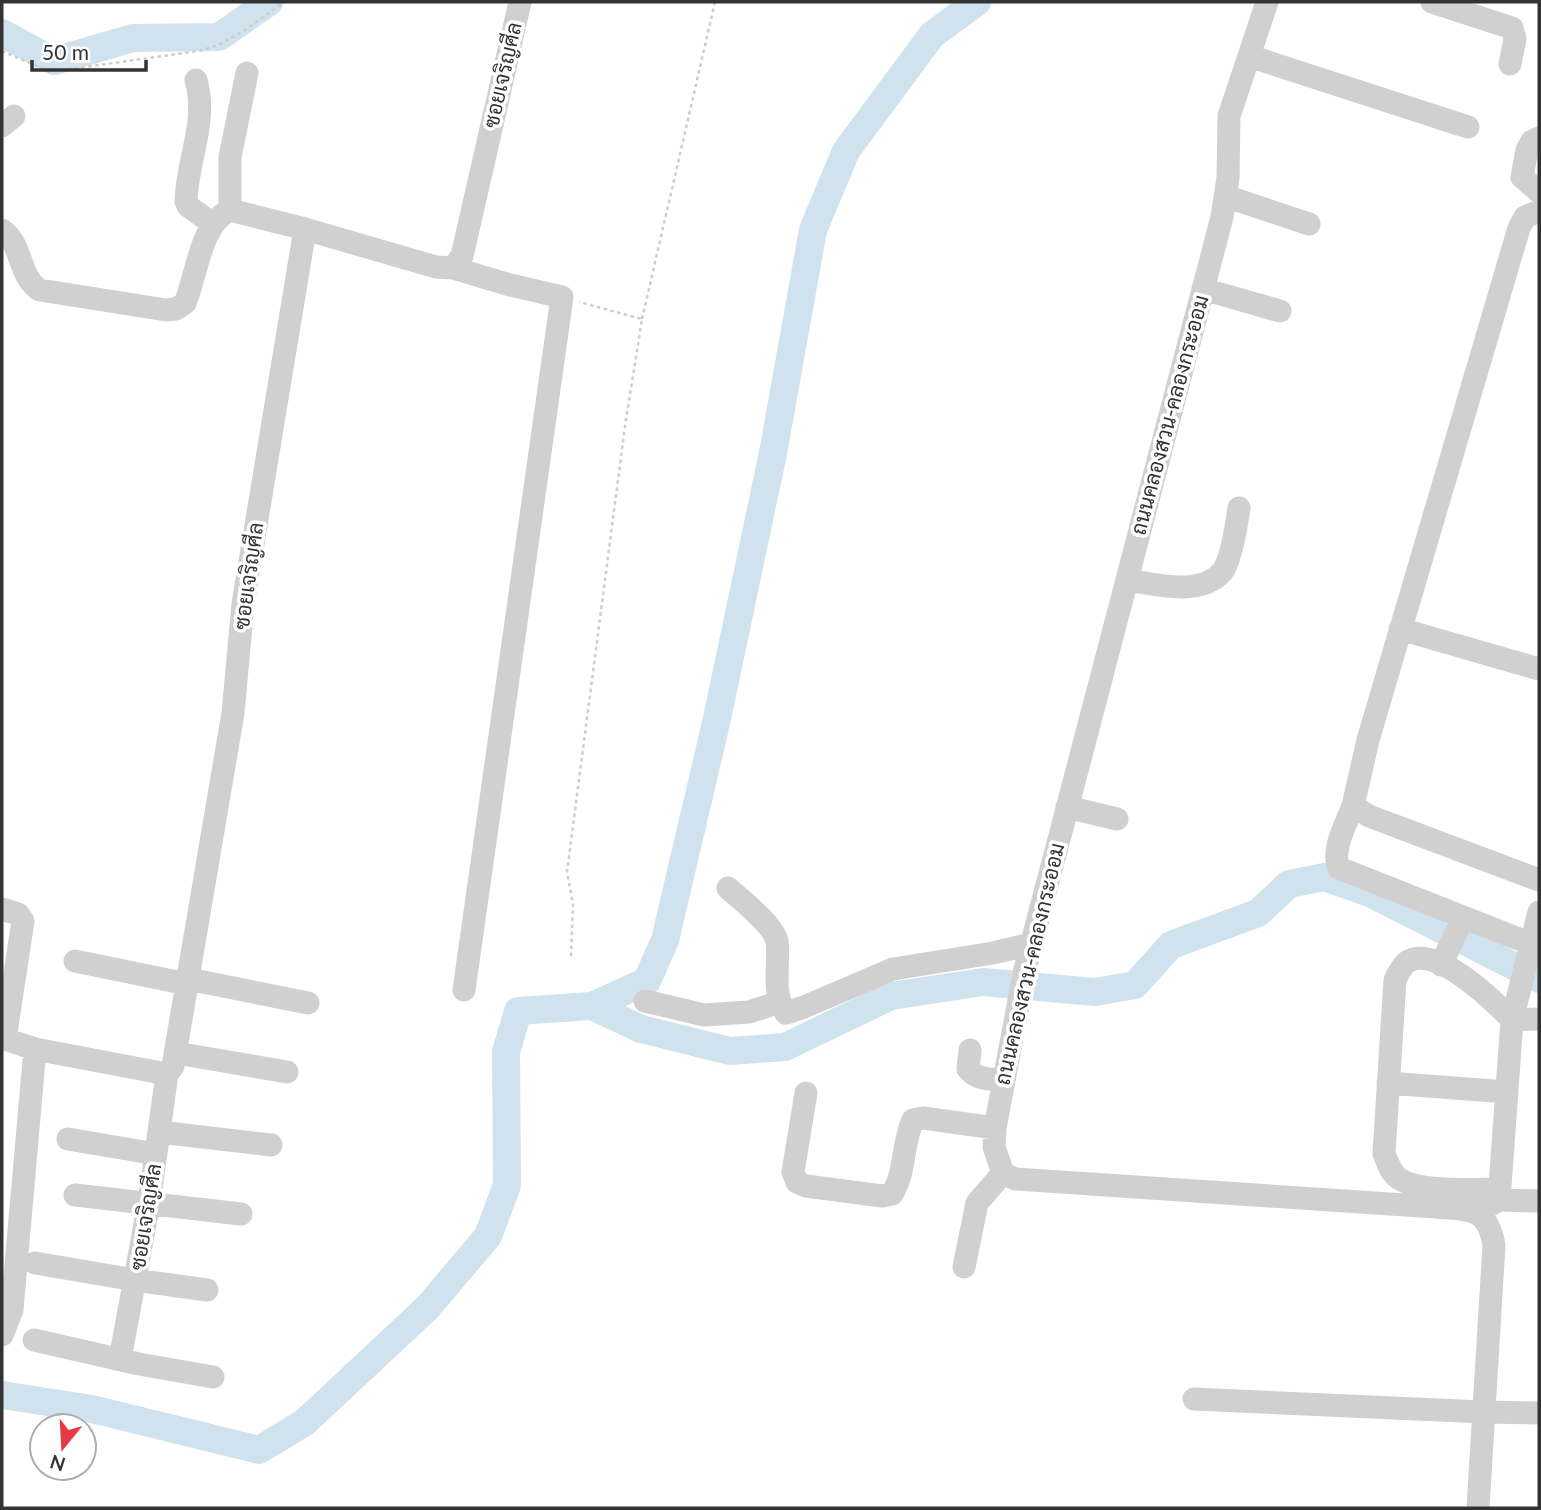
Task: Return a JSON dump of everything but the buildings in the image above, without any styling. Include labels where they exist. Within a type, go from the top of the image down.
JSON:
[{"type":"street","name":"ซอยเจริญศีล","points":[[453,268],[462,256],[520,2]]},
{"type":"street","name":"ถนนคลองสวน-คลองกระออม","points":[[1003,1173],[994,1147],[995,1128],[1015,1012],[1222,217],[1228,178],[1229,116],[1267,2]]},
{"type":"street","points":[[1432,2],[1512,28],[1514,39],[1510,64]]},
{"type":"street","points":[[1249,56],[1468,127]]},
{"type":"street","points":[[2,230],[13,239],[31,283],[40,290],[166,310],[176,309],[185,303],[207,233],[221,217],[247,73]]},
{"type":"street","points":[[195,80],[200,103],[200,122],[186,201],[188,206],[221,217],[305,229],[436,267],[453,268],[562,297],[515,706],[464,990]]},
{"type":"street","points":[[1539,138],[1532,141],[1527,150],[1522,177],[1539,192]]},
{"type":"street","points":[[1225,197],[1309,224]]},
{"type":"street","points":[[1534,948],[1339,869],[1336,861],[1338,845],[1353,806],[1368,740],[1519,228],[1525,217],[1539,211]]},
{"type":"street","name":"ซอยเจริญศีล","points":[[120,1359],[233,713],[243,604],[305,229]]},
{"type":"street","points":[[1203,289],[1280,311]]},
{"type":"street","points":[[1127,580],[1175,587],[1199,586],[1223,571],[1233,541],[1239,508]]},
{"type":"street","points":[[1401,629],[1539,669]]},
{"type":"street","points":[[1353,806],[1368,816],[1539,880]]},
{"type":"street","points":[[1067,807],[1117,819]]},
{"type":"street","points":[[727,888],[762,919],[776,940],[780,1002],[783,1010],[790,1013],[893,969],[1031,944]]},
{"type":"street","points":[[2,909],[18,914],[23,921],[8,980],[3,1038],[36,1049],[286,1072]]},
{"type":"street","points":[[1478,1213],[1499,1194],[1514,1013],[1534,948],[1539,912]]},
{"type":"street","points":[[1444,960],[1462,920]]},
{"type":"street","points":[[1539,1019],[1514,1013],[1444,960],[1410,960],[1401,967],[1395,980],[1384,1153],[1398,1178],[1417,1185],[1539,1201]]},
{"type":"street","points":[[75,961],[308,1003]]},
{"type":"street","points":[[645,1001],[704,1015],[749,1012],[780,1002]]},
{"type":"street","points":[[2,1335],[12,1310],[36,1049]]},
{"type":"street","points":[[970,1050],[968,1069],[972,1073],[977,1077],[1003,1080]]},
{"type":"street","points":[[1388,1083],[1507,1092]]},
{"type":"street","points":[[806,1093],[793,1172],[797,1182],[806,1186],[882,1196],[892,1194],[898,1185],[907,1133],[913,1120],[923,1118],[995,1128]]},
{"type":"street","points":[[68,1139],[271,1145]]},
{"type":"street","points":[[964,1268],[977,1203],[1003,1173],[1015,1179],[1037,1181],[1435,1207],[1478,1213],[1491,1226],[1494,1245],[1478,1508]]},
{"type":"street","points":[[75,1195],[241,1214]]},
{"type":"street","points":[[35,1263],[206,1290]]},
{"type":"street","points":[[34,1340],[213,1377]]},
{"type":"street","points":[[1194,1399],[1539,1413]]},
{"type":"path","points":[[2,51],[50,72],[198,51],[227,41],[284,2]]},
{"type":"path","points":[[571,956],[573,904],[567,872],[625,426],[642,319],[715,2]]},
{"type":"path","points":[[562,297],[642,319]]},
{"type":"waterway","points":[[2,33],[54,61],[133,38],[219,37],[269,2]]},
{"type":"waterway","points":[[2,1395],[92,1409],[259,1450],[305,1422],[428,1307],[488,1236],[507,1185],[506,1052],[518,1011],[592,1006],[647,981],[665,940],[716,723],[773,453],[813,230],[846,151],[932,35],[977,2]]},
{"type":"waterway","points":[[592,1006],[641,1029],[730,1051],[785,1047],[891,996],[983,982],[1095,992],[1135,985],[1171,945],[1258,913],[1289,884],[1324,877],[1370,893],[1539,979]]}]
